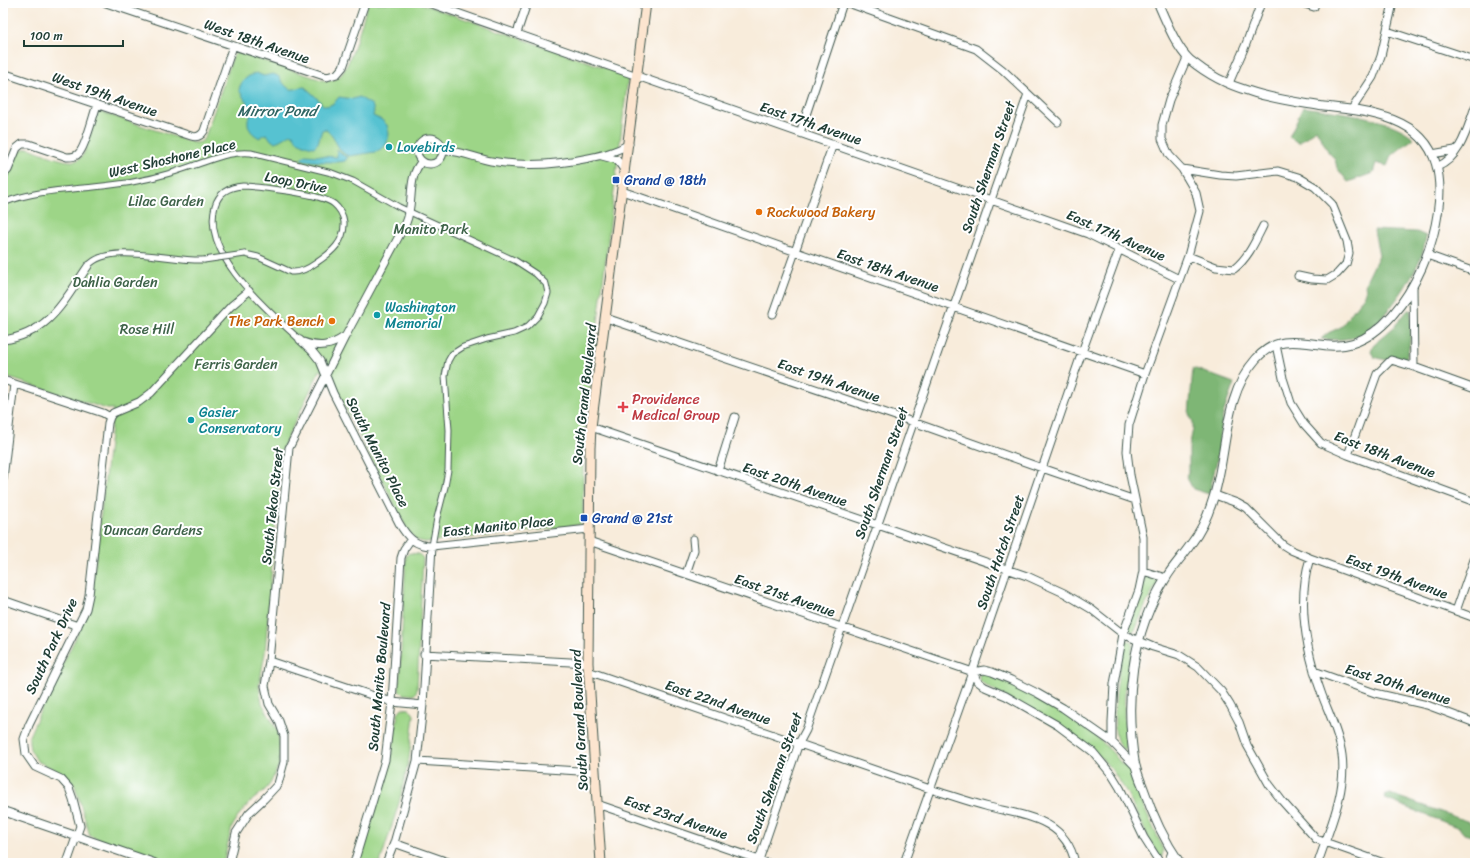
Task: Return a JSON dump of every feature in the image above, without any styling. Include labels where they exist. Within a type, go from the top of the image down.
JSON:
[{"type":"main road","name":"South Grand Boulevard","points":[[601,863],[588,667],[591,426],[638,75],[646,3]]},
{"type":"street","name":"West 18th Avenue","points":[[106,3],[327,77],[339,73],[344,65],[366,3]]},
{"type":"street","points":[[128,11],[131,3]]},
{"type":"street","name":"East 17th Avenue","points":[[429,3],[1088,234],[1179,279]]},
{"type":"street","points":[[517,33],[527,3]]},
{"type":"street","points":[[800,132],[843,3]]},
{"type":"street","points":[[848,3],[976,49],[1002,70],[1058,122]]},
{"type":"street","points":[[1158,3],[1171,32],[1187,58],[1208,73],[1249,91],[1295,102],[1352,109],[1386,118],[1407,126],[1422,138],[1432,154],[1437,167],[1439,186],[1434,232],[1427,255],[1413,287],[1379,328],[1366,338],[1349,344],[1329,346],[1298,341],[1276,345],[1266,349],[1256,359],[1243,377],[1229,419],[1215,495],[1200,530],[1166,578],[1145,621],[1139,641],[1132,677],[1129,714],[1136,767],[1148,802],[1172,852],[1180,863]]},
{"type":"street","points":[[1229,83],[1246,44],[1261,3]]},
{"type":"street","points":[[1302,3],[1315,5]]},
{"type":"street","points":[[1352,109],[1373,77],[1381,56],[1393,3]]},
{"type":"street","points":[[1387,31],[1475,60]]},
{"type":"street","name":"West 19th Avenue","points":[[3,73],[191,136],[199,136],[204,131],[233,46]]},
{"type":"street","points":[[1112,742],[1114,684],[1123,634],[1139,590],[1143,572],[1143,537],[1127,451],[1129,425],[1145,374],[1188,256],[1200,211],[1196,193],[1182,169],[1169,155],[1162,139],[1162,125],[1169,100],[1187,58]]},
{"type":"street","name":"South Sherman Street","points":[[759,860],[799,743],[806,730],[876,525],[1028,94]]},
{"type":"street","points":[[4,175],[8,170],[16,150],[22,144],[30,144],[67,157],[76,156],[81,150],[97,105]]},
{"type":"street","points":[[1437,167],[1451,157],[1459,147],[1475,106]]},
{"type":"street","points":[[428,138],[435,139],[441,144],[444,151],[442,158],[436,163],[429,164],[422,161],[417,152],[419,144],[428,138]]},
{"type":"street","points":[[444,151],[454,151],[494,162],[529,165],[563,163],[600,156],[615,152],[629,144]]},
{"type":"street","points":[[773,314],[833,144]]},
{"type":"street","points":[[1432,154],[1455,150],[1459,147]]},
{"type":"street","name":"West Shoshone Place","points":[[3,203],[35,193],[112,185],[143,180],[194,166],[228,154],[240,152],[258,155],[343,177],[362,185],[390,202],[525,266],[542,278],[548,290],[546,300],[541,312],[527,327],[463,348],[452,354],[448,361],[445,372],[449,430],[448,470],[432,546]]},
{"type":"street","points":[[600,156],[617,160],[625,171]]},
{"type":"street","name":"South Tekoa Street","points":[[229,863],[236,833],[249,813],[278,784],[284,762],[284,736],[279,721],[269,704],[265,686],[269,661],[289,448],[325,375],[405,226],[410,211],[412,178],[422,161]]},
{"type":"street","points":[[1182,169],[1236,176],[1278,171],[1298,177],[1315,188],[1332,204],[1347,241],[1349,254],[1346,264],[1337,274],[1327,280],[1298,276]]},
{"type":"street","name":"Loop Drive","points":[[88,266],[98,258],[119,254],[204,260],[244,254],[258,257],[291,272],[301,271],[326,256],[338,243],[344,229],[342,213],[338,207],[331,202],[318,197],[242,186],[232,187],[223,193],[217,201],[214,212],[216,240],[222,253],[249,290],[257,300],[318,358],[325,375]]},
{"type":"street","name":"East 18th Avenue","points":[[622,191],[1145,374]]},
{"type":"street","points":[[1188,256],[1216,267],[1234,270],[1242,264],[1247,257],[1263,226]]},
{"type":"street","name":"South Hatch Street","points":[[904,863],[973,672],[1082,352],[1119,250]]},
{"type":"street","points":[[1427,255],[1475,272]]},
{"type":"street","points":[[3,340],[27,335],[45,323],[57,310],[88,266]]},
{"type":"street","points":[[1413,287],[1414,367]]},
{"type":"street","points":[[3,380],[103,413],[110,417],[112,414],[139,402],[151,393],[230,306],[249,290]]},
{"type":"street","name":"East 19th Avenue","points":[[606,318],[913,422],[1135,500]]},
{"type":"street","name":"Loop Drive","points":[[300,340],[314,345],[323,346],[336,342],[345,337]]},
{"type":"street","name":"East 18th Avenue","points":[[1276,345],[1283,378],[1291,403],[1304,424],[1321,443],[1348,456],[1475,502]]},
{"type":"street","points":[[1348,456],[1379,371],[1391,360],[1475,389]]},
{"type":"street","name":"South Manito Place","points":[[325,375],[399,523],[411,539]]},
{"type":"street","points":[[3,479],[14,384]]},
{"type":"street","name":"South Park Drive","points":[[67,863],[80,826],[69,788],[61,779],[35,767],[26,754],[24,740],[32,718],[86,609],[89,595],[110,417]]},
{"type":"street","points":[[718,471],[736,417]]},
{"type":"street","name":"East 20th Avenue","points":[[591,426],[1026,576],[1064,593],[1091,609],[1123,634],[1153,647],[1185,658],[1198,667],[1221,691],[1239,722],[1247,745],[1269,784],[1316,839],[1384,863]]},
{"type":"street","name":"East 19th Avenue","points":[[1215,495],[1246,508],[1291,550],[1475,618]]},
{"type":"street","name":"East Manito Place","points":[[411,539],[421,545],[432,546],[589,529]]},
{"type":"street","name":"South Manito Boulevard","points":[[354,863],[385,760],[392,702],[400,564],[403,552],[411,539]]},
{"type":"street","points":[[686,574],[694,550],[693,539]]},
{"type":"street","name":"East 21st Avenue","points":[[589,541],[973,672],[984,670],[1011,680],[1063,708],[1112,742],[1136,767]]},
{"type":"street","points":[[386,863],[394,843],[417,761],[432,546]]},
{"type":"street","points":[[1456,611],[1475,557]]},
{"type":"street","points":[[1310,558],[1304,584],[1303,613],[1305,632],[1314,671],[1322,696],[1331,715],[1342,756],[1342,784],[1338,805],[1318,863]]},
{"type":"street","points":[[1143,572],[1166,578]]},
{"type":"street","points":[[3,600],[78,626]]},
{"type":"street","name":"East 22nd Avenue","points":[[424,654],[588,667],[930,789],[990,807],[1017,812],[1044,822],[1058,832],[1068,842],[1074,854],[1075,863]]},
{"type":"street","points":[[269,661],[392,702],[422,705]]},
{"type":"street","name":"East 20th Avenue","points":[[1314,671],[1375,693],[1427,705],[1475,723]]},
{"type":"street","points":[[973,672],[977,681],[985,687],[1041,716],[1078,739],[1093,752],[1112,775],[1120,788],[1144,838],[1160,863]]},
{"type":"street","points":[[417,761],[595,772]]},
{"type":"street","name":"East 23rd Avenue","points":[[597,804],[768,863]]},
{"type":"street","points":[[3,811],[154,863]]},
{"type":"street","points":[[394,843],[451,863]]},
{"type":"street","points":[[1168,863],[1172,852]]},
{"type":"green space","name":"Manito Park","points":[[368,3],[419,3],[626,75],[628,77],[583,444],[583,520],[578,525],[508,534],[425,542],[416,540],[407,529],[332,382],[331,376],[320,370],[281,451],[265,653],[259,686],[262,703],[278,732],[280,751],[279,765],[270,784],[249,803],[239,815],[232,827],[223,863],[167,863],[90,836],[75,786],[65,775],[37,761],[30,749],[29,736],[90,608],[113,409],[107,409],[3,376],[3,179],[10,172],[19,152],[23,149],[29,148],[68,161],[78,160],[81,158],[97,115],[101,112],[194,143],[201,142],[205,137],[233,56],[236,53],[322,80],[334,80],[340,76],[348,63]]},
{"type":"green space","points":[[1303,107],[1362,116],[1390,125],[1414,138],[1391,156],[1387,166],[1376,163],[1373,173],[1348,182],[1337,168],[1335,159],[1329,153],[1316,129],[1299,143],[1289,137]]},
{"type":"green space","points":[[1374,230],[1417,232],[1426,236],[1423,252],[1418,265],[1394,303],[1373,326],[1362,334],[1352,338],[1336,340],[1321,339],[1328,333],[1341,327],[1366,293],[1365,284],[1379,255]]},
{"type":"green space","points":[[1408,310],[1410,310],[1411,313],[1410,338],[1407,357],[1404,362],[1391,358],[1386,360],[1374,357],[1371,352],[1373,345],[1393,328]]},
{"type":"green space","points":[[1193,368],[1234,383],[1223,414],[1218,456],[1209,494],[1193,489],[1186,476],[1189,470],[1189,448],[1193,429],[1193,422],[1189,414]]},
{"type":"green space","points":[[409,553],[419,554],[423,558],[417,690],[414,695],[403,694],[399,690],[406,556]]},
{"type":"green space","points":[[1149,576],[1157,581],[1157,584],[1146,604],[1135,630],[1132,632],[1127,628],[1139,600],[1145,577]]},
{"type":"green space","points":[[1126,641],[1131,641],[1133,644],[1125,688],[1124,714],[1127,748],[1124,750],[1116,739],[1115,703],[1120,661]]},
{"type":"green space","points":[[985,673],[1021,689],[1060,710],[1095,736],[1110,750],[1122,765],[1125,765],[1127,769],[1131,769],[1144,808],[1161,844],[1163,851],[1162,857],[1150,841],[1126,791],[1112,770],[1095,751],[981,682],[979,676],[980,674]]},
{"type":"green space","points":[[402,708],[410,709],[414,715],[409,759],[399,803],[380,863],[359,863],[391,759],[398,713]]},
{"type":"green space","points":[[1385,794],[1390,794],[1475,824],[1475,837],[1464,834],[1459,828],[1388,800],[1384,797]]},
{"type":"water","name":"Mirror Pond","points":[[256,73],[264,76],[273,74],[278,76],[289,89],[305,87],[323,105],[328,106],[334,103],[339,97],[353,99],[359,97],[372,105],[374,111],[373,116],[382,120],[387,125],[389,134],[387,143],[376,152],[349,156],[342,152],[332,136],[325,129],[322,130],[318,143],[314,147],[297,141],[293,134],[274,142],[267,134],[262,135],[260,138],[257,137],[250,129],[248,123],[250,108],[239,90],[245,79]]},
{"type":"water","points":[[337,149],[344,156],[348,157],[345,161],[323,162],[301,159],[305,155],[337,157]]},
{"type":"place","name":"Lovebirds","points":[[389,147]]},
{"type":"place","name":"Grand @ 18th","points":[[616,180]]},
{"type":"place","name":"Rockwood Bakery","points":[[759,212]]},
{"type":"place","name":"Washington Memorial","points":[[377,315]]},
{"type":"place","name":"The Park Bench","points":[[332,321]]},
{"type":"place","name":"Providence Medical Group","points":[[623,407]]},
{"type":"place","name":"Gasier Conservatory","points":[[191,420]]},
{"type":"place","name":"Grand @ 21st","points":[[584,518]]},
{"type":"park label","name":"Lilac Garden","points":[[166,201]]},
{"type":"park label","name":"Dahlia Garden","points":[[115,282]]},
{"type":"park label","name":"Rose Hill","points":[[147,329]]},
{"type":"park label","name":"Ferris Garden","points":[[236,364]]},
{"type":"park label","name":"Duncan Gardens","points":[[153,530]]}]
